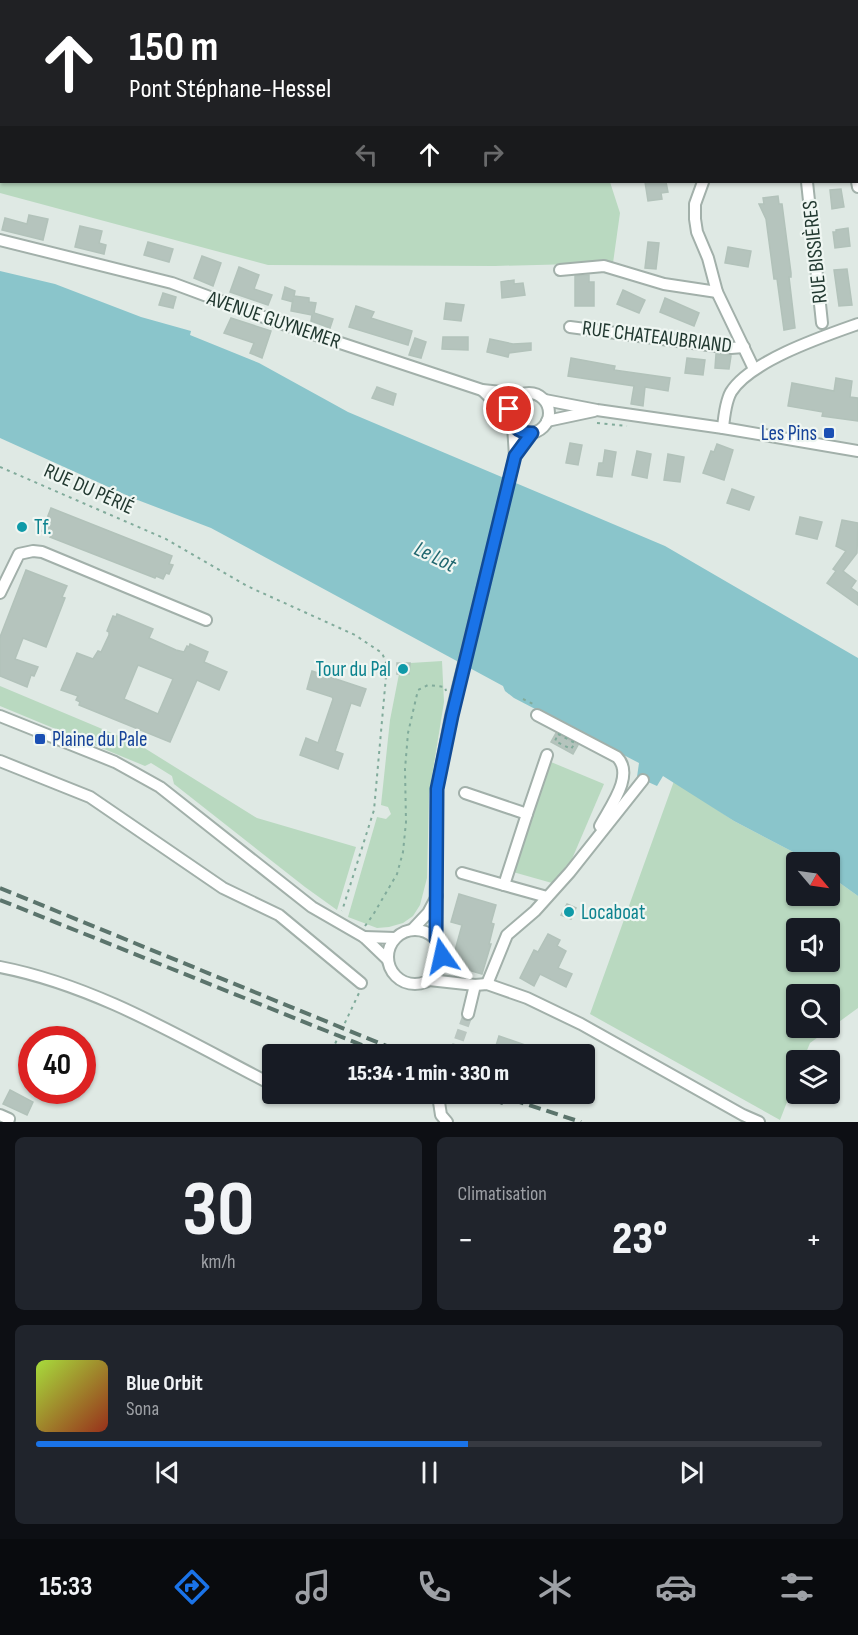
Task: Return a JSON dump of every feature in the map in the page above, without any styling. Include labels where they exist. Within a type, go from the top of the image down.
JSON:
[{"type":"street","points":[[703,183],[695,204],[695,219],[717,292],[754,369]]},
{"type":"street","name":"RUE BISSIÈRES","points":[[807,183],[822,323]]},
{"type":"street","name":"AVENUE GUYNEMER","points":[[0,240],[172,283],[277,322],[482,390],[520,394]]},
{"type":"street","points":[[560,270],[604,266],[664,284],[717,292]]},
{"type":"street","points":[[723,428],[730,393],[744,376],[822,337],[858,324]]},
{"type":"street","name":"RUE CHATEAUBRIAND","points":[[570,327],[731,348],[744,347]]},
{"type":"street","name":"AVENUE GUYNEMER","points":[[482,390],[511,421]]},
{"type":"street","points":[[519,443],[511,421],[511,403],[520,394],[536,393],[545,400],[597,410],[858,451]]},
{"type":"street","points":[[511,421],[525,433],[538,431],[547,421],[549,410],[545,400]]},
{"type":"street","points":[[547,421],[597,410]]},
{"type":"street","points":[[436,939],[437,789],[451,695],[519,443],[532,433]]},
{"type":"street","points":[[0,593],[19,554],[33,550],[206,620]]},
{"type":"street","points":[[537,715],[617,757],[623,763],[624,776],[589,849]]},
{"type":"street","points":[[0,716],[115,762],[160,786],[312,907],[364,931],[395,938]]},
{"type":"street","points":[[504,885],[547,755]]},
{"type":"street","points":[[0,761],[90,797],[224,888],[279,915],[363,985]]},
{"type":"street","points":[[468,1014],[507,935],[547,897],[589,849],[643,780]]},
{"type":"street","points":[[465,793],[527,814]]},
{"type":"street","points":[[462,873],[547,897]]},
{"type":"street","points":[[411,930],[428,913],[437,896]]},
{"type":"street","points":[[388,960],[395,938],[405,931],[422,930],[436,939],[441,947],[441,965],[429,981]]},
{"type":"street","points":[[364,931],[388,960],[392,973],[406,983],[414,985],[429,981],[481,985],[527,998],[581,1024],[759,1122]]},
{"type":"street","points":[[441,965],[454,983]]},
{"type":"street","points":[[0,967],[33,974],[90,993],[262,1079]]},
{"type":"street","points":[[439,1104],[441,1115],[447,1122]]},
{"type":"path","points":[[590,422],[637,428]]},
{"type":"path","name":"RUE DU PÉRIÉ","points":[[0,467],[166,539],[247,585],[355,635],[382,653],[387,665],[374,810],[341,916]]},
{"type":"path","points":[[364,931],[397,874],[402,852],[406,822],[405,769],[408,733],[418,690],[428,685],[445,687],[451,695]]},
{"type":"path","points":[[335,1044],[363,985]]},
{"type":"green space","points":[[0,183],[610,183],[620,213],[613,263],[495,266],[268,265],[0,193]]},
{"type":"green space","points":[[442,661],[444,702],[429,795],[427,878],[420,905],[413,916],[403,923],[377,928],[348,917],[377,817],[386,819],[391,814],[388,807],[381,805],[390,720],[399,674],[409,674],[410,663]]},
{"type":"green space","points":[[0,686],[138,744],[257,818],[356,847],[337,910],[174,784],[172,776],[151,763],[145,766],[0,706]]},
{"type":"green space","points":[[551,762],[604,784],[572,859],[552,883],[513,872]]},
{"type":"green space","points":[[674,781],[734,821],[793,852],[786,852],[786,906],[840,906],[840,883],[858,896],[858,1008],[840,1021],[840,984],[786,984],[786,1038],[817,1038],[810,1043],[807,1050],[786,1050],[786,1104],[780,1120],[590,1014]]},
{"type":"water","name":"Le Lot","points":[[0,271],[55,284],[141,317],[191,331],[190,335],[259,363],[348,412],[665,546],[858,658],[858,896],[840,883],[840,852],[793,852],[734,821],[663,776],[657,786],[637,777],[639,763],[514,698],[505,691],[503,686],[211,528],[135,499],[0,438]]},
{"type":"building","points":[[645,183],[666,183],[668,192],[661,193],[662,199],[648,201]]},
{"type":"building","points":[[841,189],[844,207],[832,209],[830,190]]},
{"type":"building","points":[[778,196],[779,204],[782,204],[791,273],[789,277],[795,328],[784,330],[766,219],[759,204],[764,204],[763,198]]},
{"type":"building","points":[[29,215],[48,219],[43,240],[2,230],[5,218],[27,224]]},
{"type":"building","points":[[80,226],[102,231],[99,243],[106,245],[104,254],[75,247]]},
{"type":"building","points":[[848,228],[850,246],[835,248],[833,232]]},
{"type":"building","points":[[148,242],[173,249],[169,262],[144,255]]},
{"type":"building","points":[[648,242],[659,243],[656,269],[645,268]]},
{"type":"building","points":[[728,247],[751,251],[748,267],[725,263]]},
{"type":"building","points":[[202,256],[221,263],[213,286],[194,278]]},
{"type":"building","points":[[239,267],[259,275],[254,289],[272,295],[268,305],[230,292]]},
{"type":"building","points":[[847,269],[852,305],[839,306],[834,270]]},
{"type":"building","points":[[589,275],[589,282],[594,282],[594,306],[575,306],[575,276]]},
{"type":"building","points":[[514,280],[514,284],[523,283],[525,295],[502,298],[501,282]]},
{"type":"building","points":[[285,287],[295,291],[294,296],[309,298],[309,302],[316,303],[314,313],[333,319],[330,328],[311,321],[312,315],[291,311],[292,302],[282,299]]},
{"type":"building","points":[[623,290],[645,300],[639,313],[617,304]]},
{"type":"building","points":[[163,293],[176,297],[173,308],[159,305]]},
{"type":"building","points":[[665,298],[699,313],[694,326],[660,312]]},
{"type":"building","points":[[446,303],[464,305],[461,321],[444,319]]},
{"type":"building","points":[[356,306],[374,312],[371,318],[412,331],[408,345],[349,327]]},
{"type":"building","points":[[231,318],[271,331],[262,358],[250,353],[254,343],[224,333]]},
{"type":"building","points":[[443,337],[468,337],[468,350],[442,349]]},
{"type":"building","points":[[415,338],[426,342],[421,358],[409,355]]},
{"type":"building","points":[[490,339],[513,344],[531,343],[531,350],[509,353],[508,357],[487,352]]},
{"type":"building","points":[[716,354],[731,356],[729,369],[715,368]]},
{"type":"building","points":[[571,358],[615,366],[614,370],[670,378],[668,391],[645,387],[643,406],[631,404],[634,386],[568,376]]},
{"type":"building","points":[[687,358],[705,360],[703,375],[685,373]]},
{"type":"building","points":[[836,378],[852,381],[850,397],[858,398],[858,421],[822,416],[823,412],[788,406],[792,383],[834,391]]},
{"type":"building","points":[[377,387],[396,394],[393,405],[372,398]]},
{"type":"building","points":[[570,443],[582,445],[578,465],[566,463]]},
{"type":"building","points":[[717,444],[733,450],[724,480],[703,473],[711,451],[714,452]]},
{"type":"building","points":[[605,450],[616,452],[612,477],[597,475],[599,463],[603,463]]},
{"type":"building","points":[[637,451],[651,454],[647,478],[632,475]]},
{"type":"building","points":[[668,454],[684,457],[680,482],[664,480]]},
{"type":"building","points":[[732,489],[754,497],[749,510],[727,503]]},
{"type":"building","points":[[51,508],[172,556],[169,564],[173,565],[169,574],[166,573],[163,579],[156,576],[155,578],[50,537],[51,535],[42,531]]},
{"type":"building","points":[[800,517],[822,522],[817,539],[796,534]]},
{"type":"building","points":[[842,520],[858,523],[857,553],[843,571],[856,581],[851,588],[858,593],[858,605],[827,583],[836,571],[833,569],[846,551],[836,546]]},
{"type":"building","points":[[26,570],[67,586],[62,597],[65,598],[46,647],[23,638],[15,659],[38,667],[34,676],[31,675],[27,687],[0,676],[0,637]]},
{"type":"building","points":[[117,614],[153,629],[149,638],[176,650],[184,652],[190,644],[208,652],[204,662],[227,672],[219,690],[197,680],[170,742],[79,705],[80,702],[76,700],[78,696],[61,690],[77,653],[93,659],[98,651],[101,652],[109,635],[107,631],[113,616],[116,617]],"holes":[[[138,665],[173,679],[158,714],[124,699]]]},
{"type":"building","name":"Tour du Pal","points":[[397,663],[410,663],[409,674],[397,674]]},
{"type":"building","points":[[312,671],[366,689],[360,706],[351,703],[335,751],[343,754],[338,769],[300,755],[306,738],[318,743],[333,699],[307,689]]},
{"type":"building","points":[[556,733],[578,745],[573,754],[551,742]]},
{"type":"building","points":[[459,894],[496,905],[491,923],[494,924],[489,944],[491,944],[482,974],[451,965],[462,925],[451,922]]},
{"type":"building","name":"Locaboat","points":[[567,904],[576,908],[571,919],[561,915]]},
{"type":"building","points":[[548,934],[560,940],[557,946],[566,951],[558,968],[572,974],[566,987],[540,974],[534,986],[520,978],[534,950],[538,952]]},
{"type":"building","points":[[499,1036],[522,1044],[497,1044]]},
{"type":"building","points":[[10,1090],[18,1094],[18,1104],[32,1104],[27,1115],[3,1104]]},
{"type":"tunnel","points":[[458,1044],[468,1014]]},
{"type":"railway","points":[[0,888],[382,1044]]},
{"type":"railway","points":[[0,900],[359,1044]]},
{"type":"railway","points":[[526,1104],[581,1122]]},
{"type":"place","name":"Les Pins","points":[[829,433]]},
{"type":"place","name":"Tf.","points":[[22,527]]},
{"type":"place","name":"Tour du Pal","points":[[403,669]]},
{"type":"place","name":"Plaine du Pale","points":[[40,739]]},
{"type":"place","name":"Locaboat","points":[[569,912]]},
{"type":"route","points":[[442,956],[441,947],[436,939],[437,789],[452,716],[515,456],[532,433],[525,433],[513,426],[509,409]]}]
